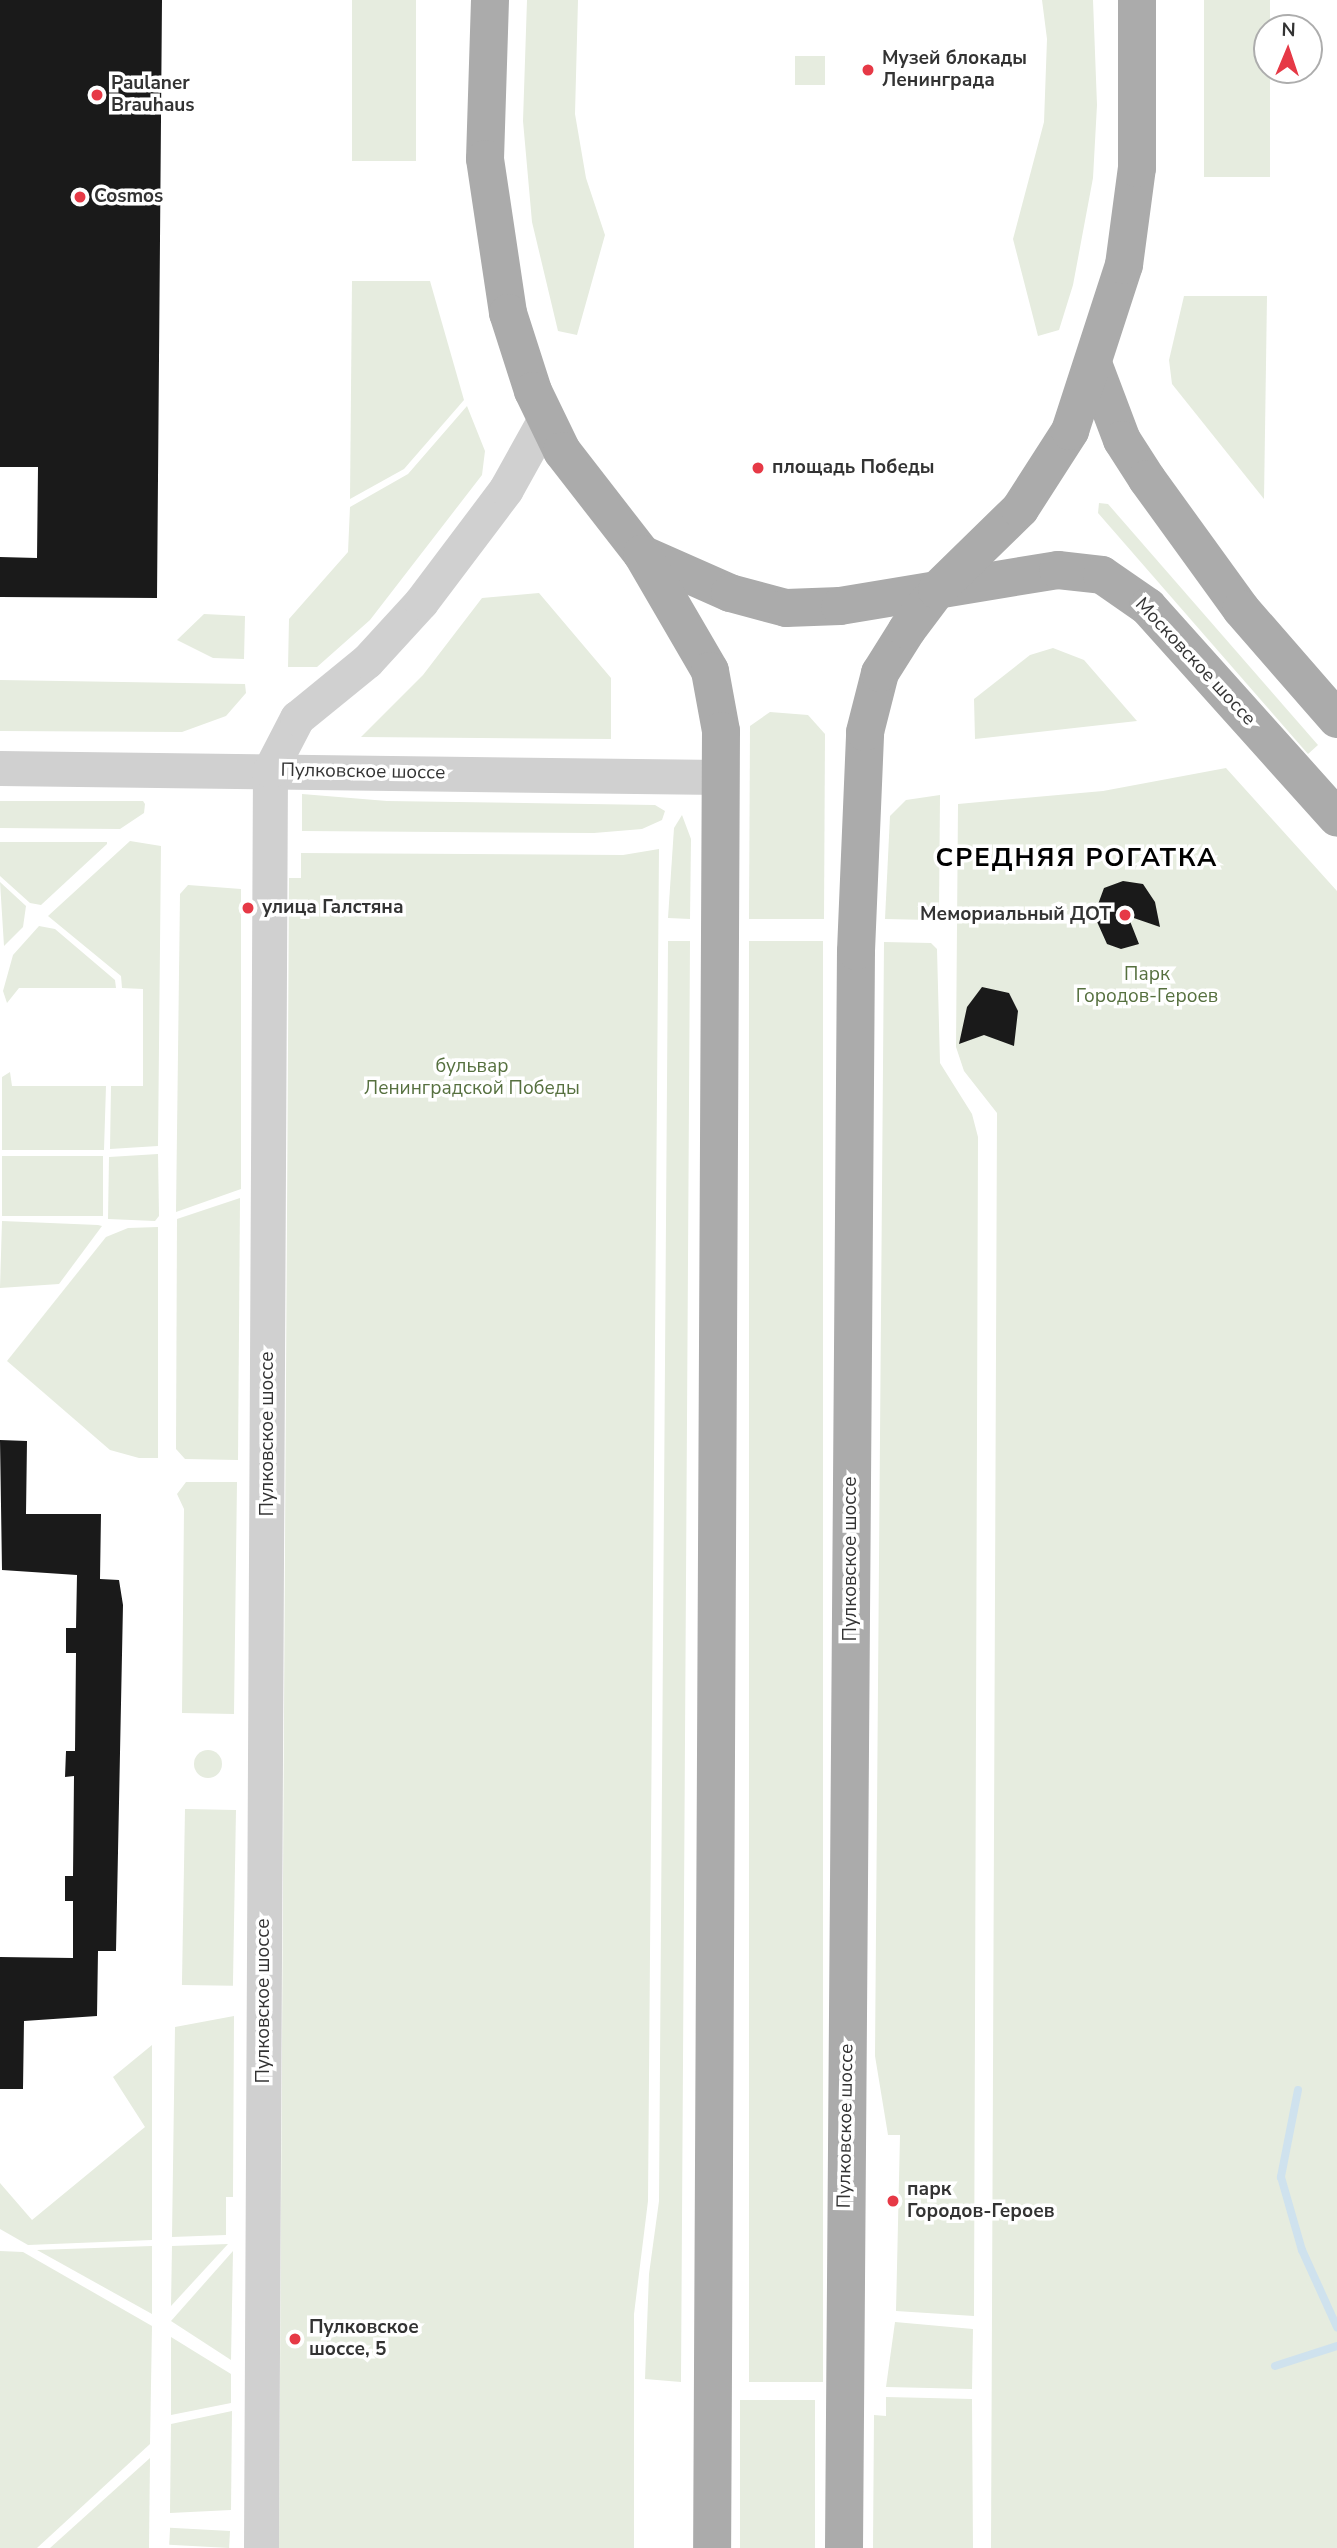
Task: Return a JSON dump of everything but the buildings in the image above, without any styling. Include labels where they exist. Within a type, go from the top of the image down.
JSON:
[{"type":"main road","points":[[490,0],[484,109],[489,207],[508,313],[545,419],[579,479],[642,554],[717,688],[721,777],[712,2548]]},
{"type":"main road","points":[[642,554],[730,593],[786,608],[840,606],[937,590],[1020,509],[1070,430],[1094,366],[1124,265],[1132,215],[1140,99],[1137,0]]},
{"type":"main road","points":[[1094,366],[1122,440],[1154,489],[1234,600],[1337,719]]},
{"type":"main road","name":"Московское шоссе","points":[[937,590],[1058,570],[1080,570],[1113,581],[1178,638],[1337,818]]},
{"type":"main road","name":"Пулковское шоссе","points":[[844,2548],[856,979],[864,732],[880,673],[937,590]]},
{"type":"street","points":[[0,768],[270,771],[297,718],[367,661],[421,602],[506,489],[545,419]]},
{"type":"street","name":"Пулковское шоссе","points":[[261,2548],[270,771],[721,777]]},
{"type":"green space","points":[[352,0],[416,0],[416,161],[352,161]]},
{"type":"green space","points":[[527,0],[578,0],[575,114],[586,178],[605,235],[577,335],[558,331],[532,222],[523,121]]},
{"type":"green space","points":[[1042,0],[1093,0],[1097,105],[1093,178],[1073,285],[1059,330],[1038,336],[1013,239],[1044,122],[1047,39]]},
{"type":"green space","points":[[1204,0],[1270,0],[1270,14],[1253,14],[1253,84],[1270,84],[1270,177],[1204,177]]},
{"type":"green space","points":[[795,56],[825,56],[825,85],[795,85]]},
{"type":"green space","points":[[352,281],[430,281],[464,400],[404,469],[350,499]]},
{"type":"green space","points":[[1184,296],[1267,296],[1264,499],[1172,384],[1169,360]]},
{"type":"green space","points":[[467,406],[485,451],[482,475],[370,620],[317,667],[288,667],[289,619],[348,552],[350,507],[408,474]]},
{"type":"green space","points":[[1099,503],[1108,504],[1318,745],[1308,754],[1098,513]]},
{"type":"green space","points":[[539,593],[611,678],[611,739],[361,737],[423,675],[482,598]]},
{"type":"green space","points":[[204,614],[245,616],[244,659],[213,658],[177,640]]},
{"type":"green space","points":[[1053,648],[1084,660],[1137,721],[975,739],[974,699],[1030,655]]},
{"type":"green space","points":[[0,680],[245,684],[246,693],[226,716],[182,732],[0,731]]},
{"type":"green space","points":[[770,712],[808,715],[825,734],[824,919],[749,919],[750,726]]},
{"type":"green space","name":"Парк Городов-Героев","points":[[1226,768],[1337,891],[1337,2548],[991,2548],[997,1113],[964,1071],[956,1047],[958,804],[1103,791]]},
{"type":"green space","points":[[302,794],[387,801],[655,805],[665,811],[662,820],[642,829],[594,833],[302,831]]},
{"type":"green space","points":[[940,795],[939,912],[932,920],[885,919],[890,816],[906,800]]},
{"type":"green space","points":[[0,801],[143,801],[145,804],[144,813],[120,829],[0,828]]},
{"type":"green space","points":[[682,815],[691,839],[690,919],[668,918],[674,828]]},
{"type":"green space","points":[[130,841],[161,846],[158,1146],[110,1149],[111,1086],[143,1086],[143,989],[122,988],[121,976],[48,916]]},
{"type":"green space","points":[[0,842],[107,844],[41,905],[30,903],[0,876]]},
{"type":"green space","name":"бульвар Ленинградской Победы","points":[[659,849],[648,2201],[634,2314],[634,2548],[279,2548],[289,878],[301,878],[301,853],[623,855]]},
{"type":"green space","points":[[0,882],[26,906],[23,927],[4,946]]},
{"type":"green space","points":[[188,885],[241,889],[241,1189],[176,1212],[180,894]]},
{"type":"green space","points":[[39,926],[55,929],[115,980],[116,988],[19,988],[7,1003],[3,991],[13,955]]},
{"type":"green space","points":[[668,941],[690,941],[681,2382],[645,2379],[649,2274],[659,2201]]},
{"type":"green space","points":[[749,941],[823,941],[823,2382],[749,2382]]},
{"type":"green space","points":[[884,942],[931,943],[937,949],[940,1063],[972,1114],[978,1137],[974,2316],[896,2311],[900,2135],[888,2135],[875,2056]]},
{"type":"green space","points":[[10,1072],[12,1086],[106,1086],[104,1150],[2,1150],[2,1077]]},
{"type":"green space","points":[[158,1154],[159,1216],[155,1221],[108,1219],[109,1157]]},
{"type":"green space","points":[[2,1156],[103,1156],[103,1216],[2,1216]]},
{"type":"green space","points":[[240,1198],[238,1460],[185,1459],[176,1449],[177,1219]]},
{"type":"green space","points":[[2,1221],[102,1226],[59,1284],[0,1288]]},
{"type":"green space","points":[[158,1227],[158,1458],[139,1458],[110,1450],[7,1361],[106,1237],[128,1228]]},
{"type":"green space","points":[[186,1482],[237,1482],[234,1714],[182,1713],[184,1509],[177,1494]]},
{"type":"green space","points":[[208,1750],[218,1754],[222,1764],[218,1774],[208,1778],[198,1774],[194,1764],[198,1754]]},
{"type":"green space","points":[[185,1809],[236,1810],[233,1986],[182,1985]]},
{"type":"green space","points":[[234,2016],[233,2197],[226,2197],[226,2235],[172,2237],[175,2027]]},
{"type":"green space","points":[[152,2045],[152,2240],[28,2245],[0,2229],[0,2183],[32,2220],[145,2127],[113,2077]]},
{"type":"green space","points":[[228,2244],[171,2306],[172,2246]]},
{"type":"green space","points":[[152,2246],[152,2314],[37,2250]]},
{"type":"green space","points":[[0,2251],[23,2252],[152,2326],[150,2444],[37,2548],[0,2548]]},
{"type":"green space","points":[[233,2251],[231,2360],[171,2321]]},
{"type":"green space","points":[[895,2322],[973,2329],[972,2389],[886,2387]]},
{"type":"green space","points":[[171,2337],[231,2374],[231,2403],[171,2415]]},
{"type":"green space","points":[[886,2397],[972,2399],[973,2548],[873,2548],[874,2415],[886,2416]]},
{"type":"green space","points":[[740,2400],[815,2400],[815,2548],[740,2548]]},
{"type":"green space","points":[[232,2411],[231,2510],[170,2513],[171,2424]]},
{"type":"green space","points":[[150,2458],[149,2548],[50,2548]]},
{"type":"green space","points":[[170,2528],[230,2531],[229,2548],[169,2545]]},
{"type":"waterway","points":[[1298,2090],[1281,2177],[1302,2250],[1337,2327]]},
{"type":"waterway","points":[[1275,2366],[1337,2346]]},
{"type":"place","name":"Музей блокады Ленинграда","points":[[868,70]]},
{"type":"place","name":"Paulaner Brauhaus","points":[[97,95]]},
{"type":"place","name":"Cosmos","points":[[80,197]]},
{"type":"place","name":"площадь Победы","points":[[758,468]]},
{"type":"place","name":"улица Галстяна","points":[[248,908]]},
{"type":"place","name":"Мемориальный ДОТ","points":[[1125,915]]},
{"type":"place","name":"парк Городов-Героев","points":[[893,2201]]},
{"type":"place","name":"Пулковское шоссе, 5","points":[[295,2339]]},
{"type":"district","name":"СРЕДНЯЯ РОГАТКА","points":[[1077,858]]}]
